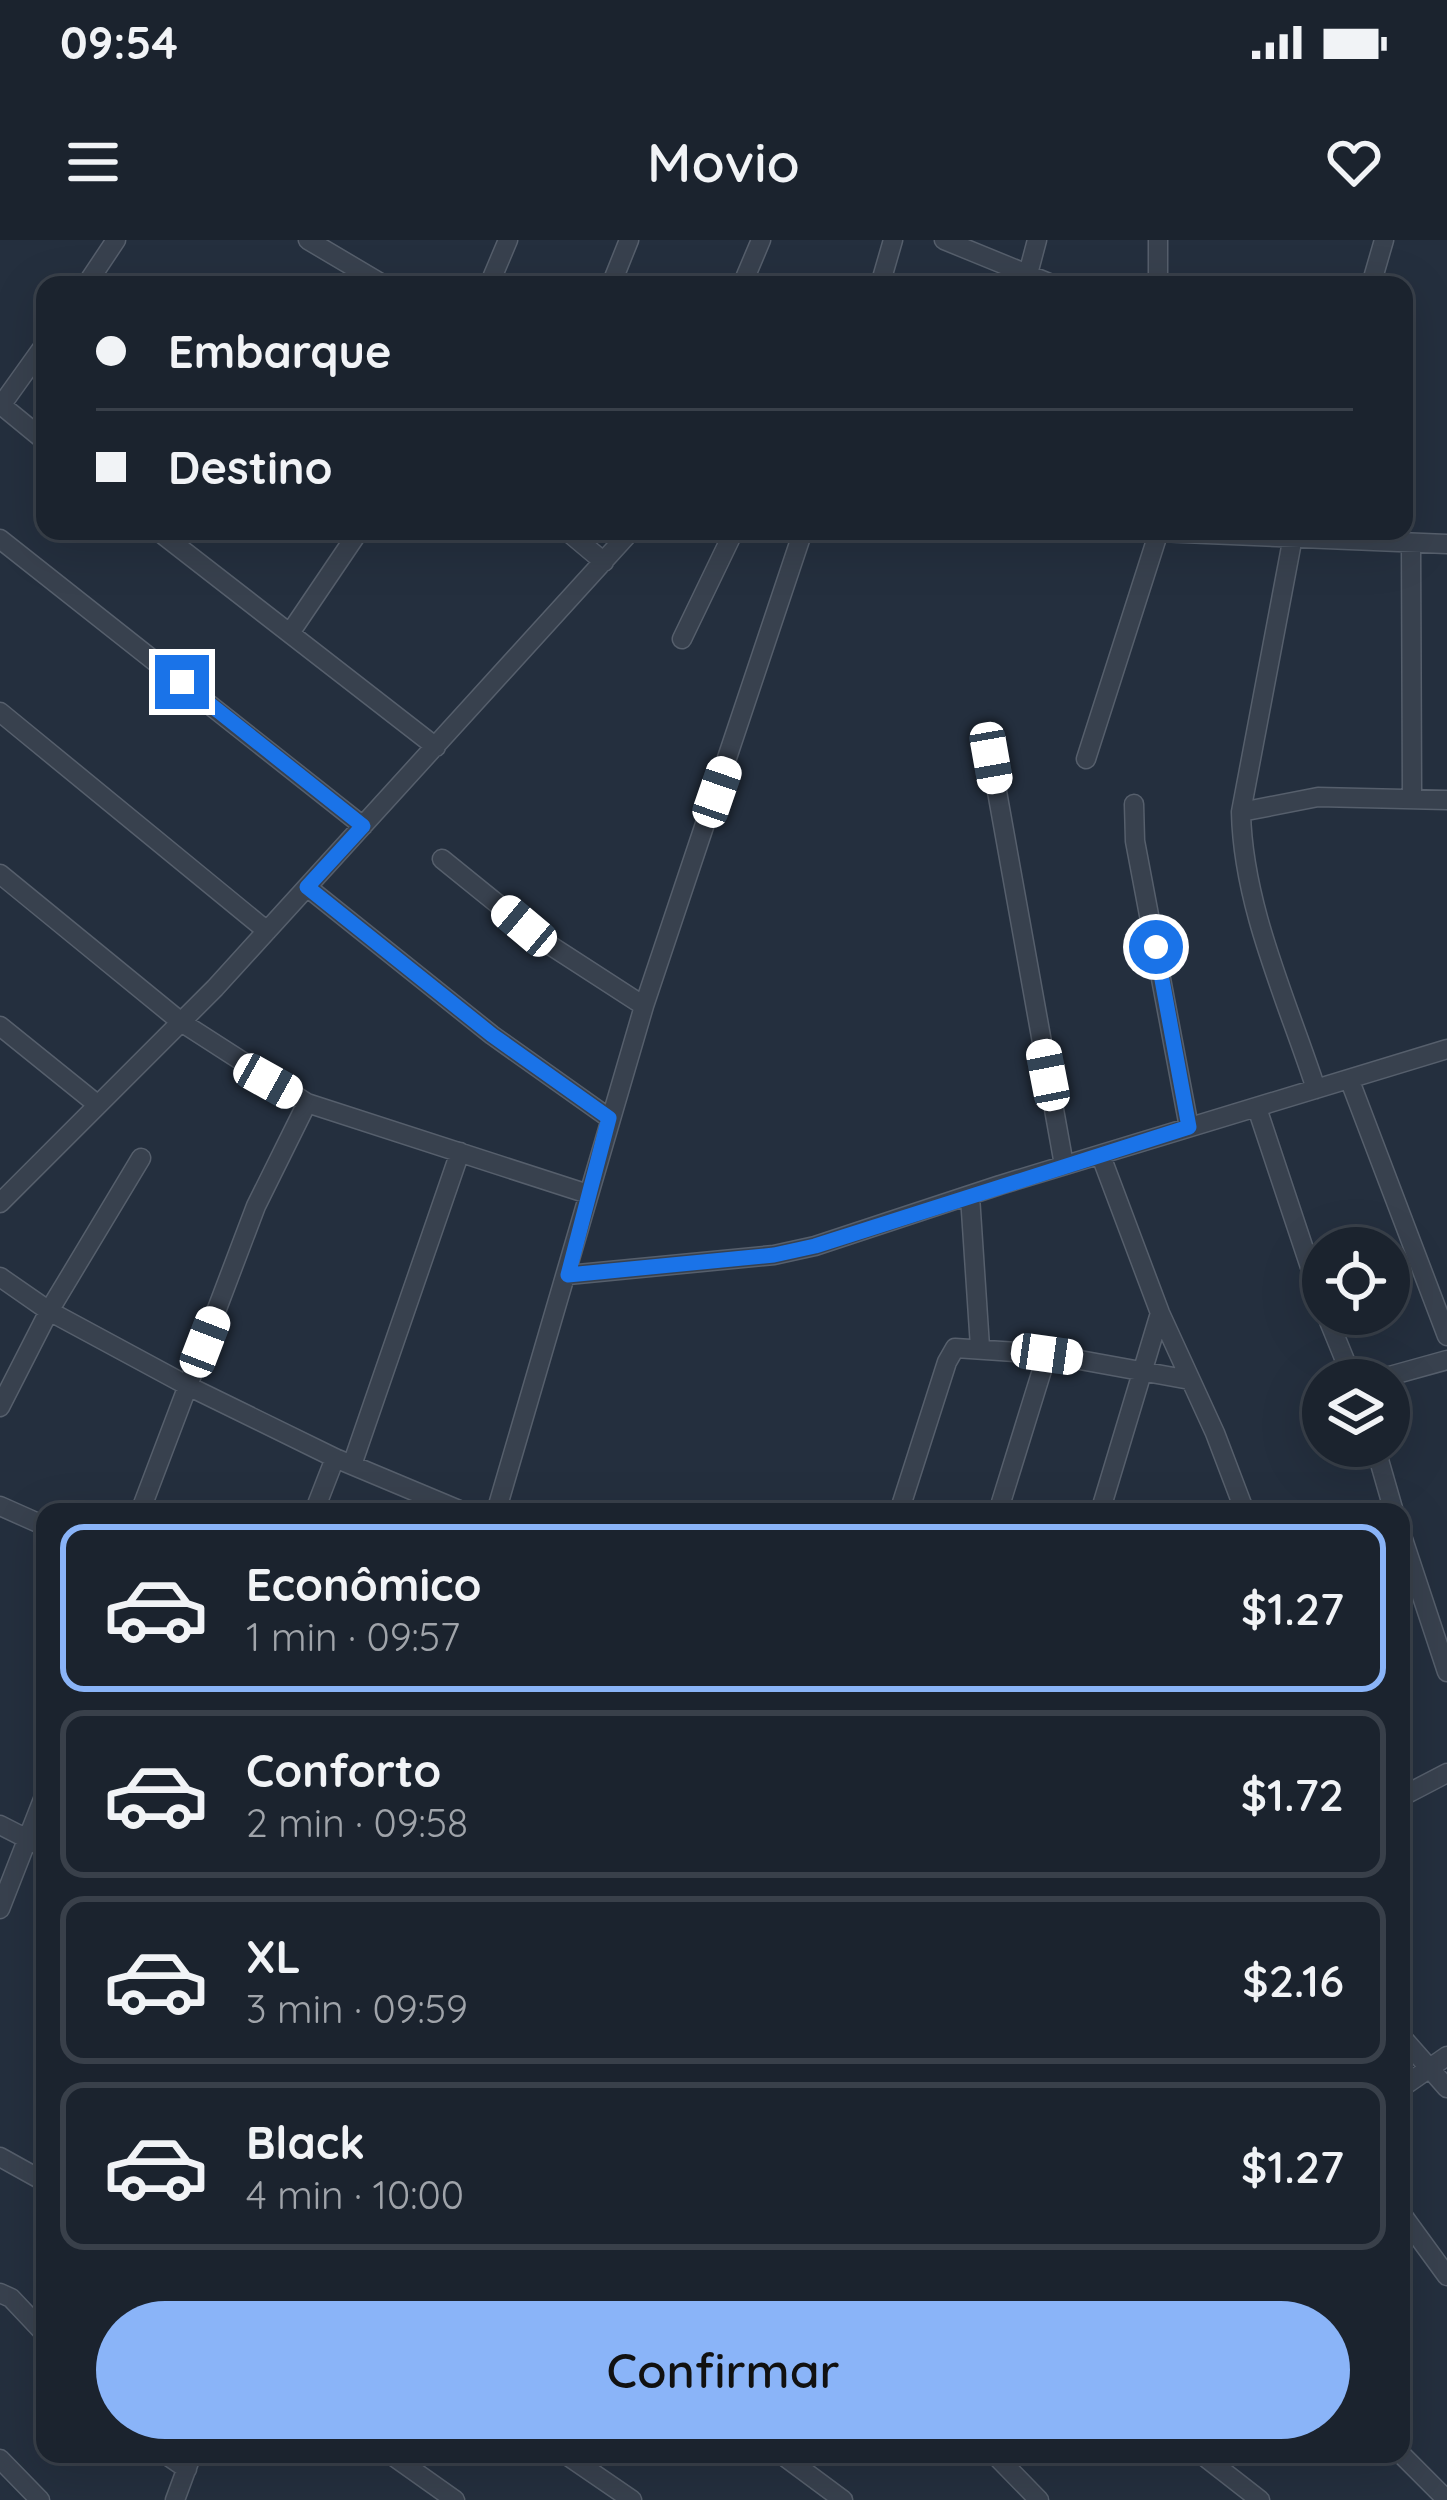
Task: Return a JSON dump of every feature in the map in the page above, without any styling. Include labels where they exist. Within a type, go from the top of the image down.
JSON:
[{"type":"street","points":[[92,276],[116,240]]},
{"type":"street","points":[[308,240],[354,276]]},
{"type":"street","points":[[493,276],[508,240]]},
{"type":"street","points":[[614,276],[629,240]]},
{"type":"street","points":[[746,276],[761,240]]},
{"type":"street","points":[[882,276],[892,240]]},
{"type":"street","points":[[944,240],[1033,276]]},
{"type":"street","points":[[1028,274],[1037,240]]},
{"type":"street","points":[[1158,240],[1158,276]]},
{"type":"street","points":[[1374,276],[1384,240]]},
{"type":"street","points":[[36,357],[1,406],[36,434]]},
{"type":"street","points":[[0,539],[363,826]]},
{"type":"street","points":[[175,540],[436,747]]},
{"type":"street","points":[[290,633],[353,540]]},
{"type":"street","points":[[578,540],[604,562]]},
{"type":"street","points":[[1,1200],[267,931],[623,540]]},
{"type":"street","points":[[682,639],[730,540]]},
{"type":"street","points":[[499,1503],[644,1006],[800,540]]},
{"type":"street","points":[[1086,759],[1156,540]]},
{"type":"street","points":[[1292,540],[1241,812],[1246,871],[1316,1089]]},
{"type":"street","points":[[1359,540],[1447,544]]},
{"type":"street","points":[[1411,544],[1412,798]]},
{"type":"street","points":[[0,712],[267,931]]},
{"type":"street","points":[[991,758],[1064,1166]]},
{"type":"street","points":[[1241,812],[1318,797],[1447,800]]},
{"type":"street","points":[[1134,804],[1135,841],[1189,1127]]},
{"type":"street","points":[[442,859],[542,940],[644,1006]]},
{"type":"street","points":[[0,874],[181,1022],[307,1103],[588,1194]]},
{"type":"street","points":[[307,887],[492,1035],[609,1118]]},
{"type":"street","points":[[0,1026],[98,1105]]},
{"type":"street","points":[[568,1275],[774,1255],[815,1246],[1447,1049]]},
{"type":"street","points":[[1350,1081],[1447,1336]]},
{"type":"street","points":[[143,1503],[267,1178],[307,1103]]},
{"type":"street","points":[[1257,1108],[1302,1244]]},
{"type":"street","points":[[319,1503],[344,1462],[460,1152]]},
{"type":"street","points":[[1101,1156],[1160,1313],[1241,1503]]},
{"type":"street","points":[[0,1407],[49,1310],[141,1158]]},
{"type":"street","points":[[970,1196],[980,1347]]},
{"type":"street","points":[[1,1280],[188,1386],[344,1462],[442,1503]]},
{"type":"street","points":[[1103,1503],[1160,1313]]},
{"type":"street","points":[[902,1503],[949,1357],[956,1348],[1047,1354],[1190,1381]]},
{"type":"street","points":[[1001,1503],[1047,1354]]},
{"type":"street","points":[[1410,1370],[1447,1360]]},
{"type":"street","points":[[1381,1467],[1391,1503]]},
{"type":"street","points":[[0,1506],[36,1522]]},
{"type":"street","points":[[1410,1560],[1447,1672]]},
{"type":"street","points":[[1410,1792],[1447,1773]]},
{"type":"street","points":[[0,1825],[36,1843]]},
{"type":"street","points":[[0,1909],[36,1845]]},
{"type":"street","points":[[1410,2046],[1447,2088]]},
{"type":"street","points":[[1410,2081],[1447,2056]]},
{"type":"street","points":[[0,2157],[36,2177]]},
{"type":"street","points":[[1410,2225],[1447,2276]]},
{"type":"street","points":[[0,2293],[36,2325]]},
{"type":"street","points":[[0,2459],[40,2500]]},
{"type":"street","points":[[181,2497],[189,2463]]},
{"type":"street","points":[[402,2463],[455,2500]]},
{"type":"street","points":[[578,2463],[632,2500]]},
{"type":"street","points":[[793,2463],[843,2500]]},
{"type":"street","points":[[1003,2463],[1039,2500]]},
{"type":"street","points":[[1213,2463],[1260,2500]]},
{"type":"street","points":[[1410,2463],[1447,2500]]},
{"type":"route","points":[[182,682],[363,826],[307,887],[492,1035],[609,1118],[568,1275],[774,1255],[815,1246],[1189,1127],[1156,947]]}]
